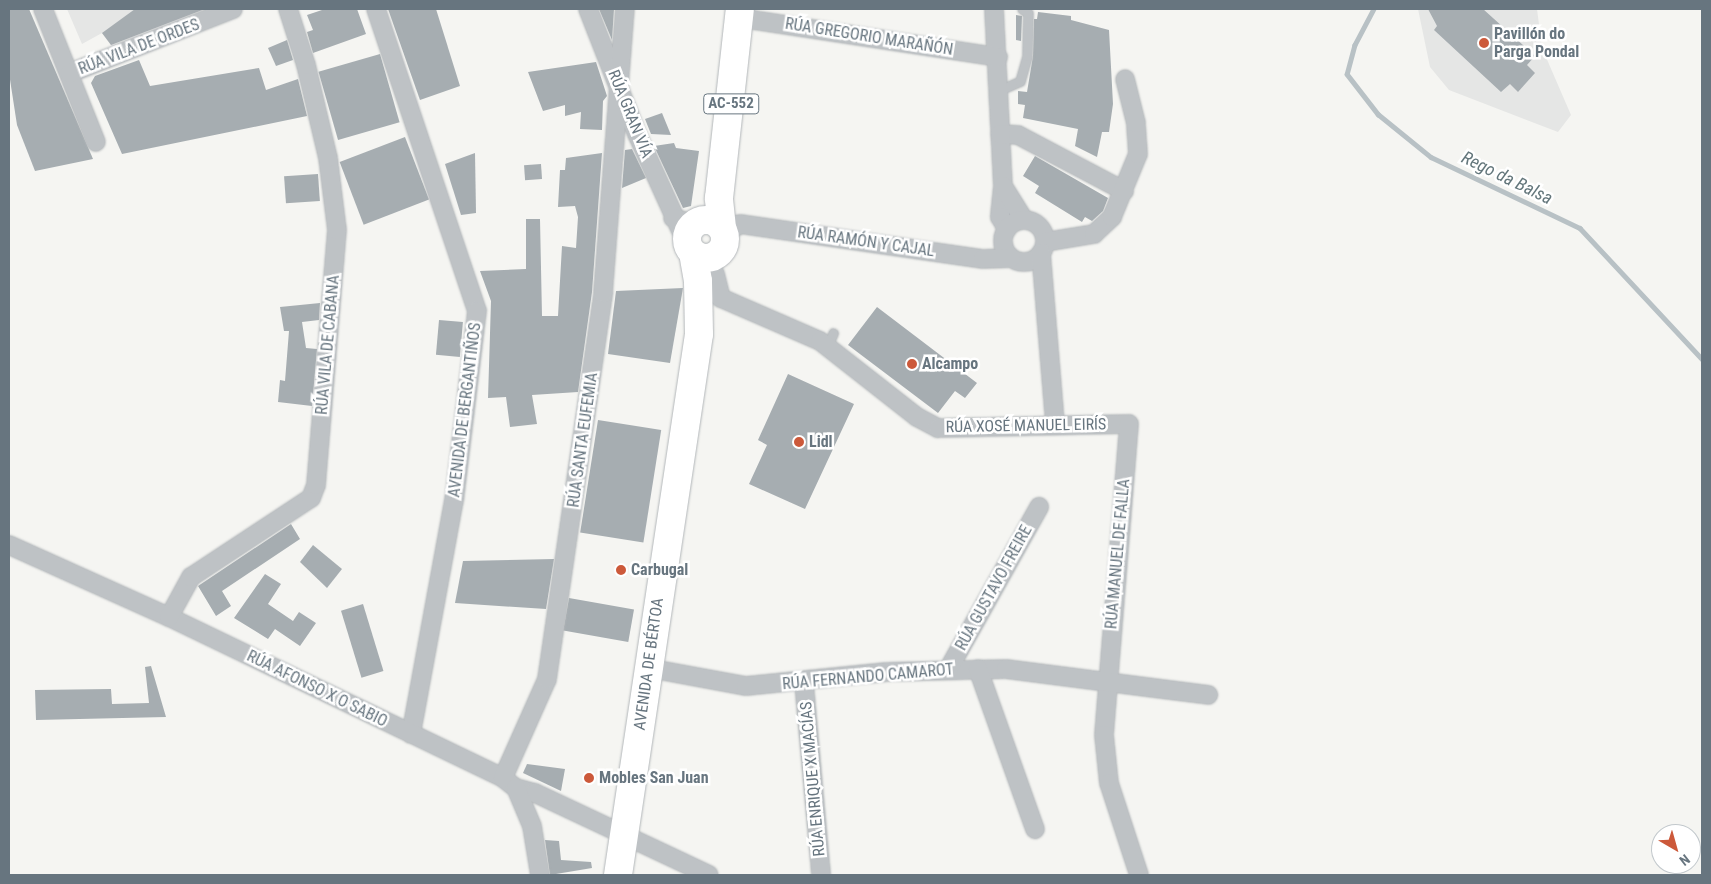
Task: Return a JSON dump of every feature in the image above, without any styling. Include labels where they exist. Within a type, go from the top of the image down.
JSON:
[{"type":"main road","name":"AC-552","points":[[705,258],[719,198],[740,13]]},
{"type":"main road","name":"AVENIDA DE BÉRTOA","points":[[618,875],[705,258]]},
{"type":"street","points":[[43,9],[96,142]]},
{"type":"street","name":"RÚA VILA DE ORDES","points":[[70,73],[233,9]]},
{"type":"street","name":"RÚA VILA DE CABANA","points":[[169,617],[191,578],[311,498],[316,485],[337,230],[328,158],[306,65],[288,9]]},
{"type":"street","name":"AVENIDA DE BERGANTIÑOS","points":[[376,9],[477,311],[454,500],[411,734]]},
{"type":"street","name":"RÚA GRAN VÍA","points":[[588,9],[620,91],[705,258]]},
{"type":"street","name":"RÚA SANTA EUFEMIA","points":[[509,783],[547,680],[603,293],[625,9]]},
{"type":"street","points":[[994,9],[1000,90],[1003,186],[1000,217],[1007,229],[1004,247],[1043,287]]},
{"type":"street","name":"RÚA GREGORIO MARAÑÓN","points":[[740,13],[998,57]]},
{"type":"street","points":[[1018,260],[1043,247],[1094,234],[1112,217],[1138,154],[1136,123],[1125,78]]},
{"type":"street","points":[[1000,134],[1018,135],[1124,191]]},
{"type":"street","points":[[1003,186],[1024,220],[1041,229],[1043,247],[1044,384],[1055,423]]},
{"type":"street","points":[[1007,229],[1024,220]]},
{"type":"street","name":"RÚA RAMÓN Y CAJAL","points":[[705,258],[740,224],[983,259],[1018,260]]},
{"type":"street","name":"RÚA XOSÉ MANUEL EIRÍS","points":[[705,258],[830,339],[917,417],[938,428],[1055,423],[1129,424]]},
{"type":"street","name":"RÚA MANUEL DE FALLA","points":[[1129,424],[1106,684],[1104,735],[1109,783],[1139,875]]},
{"type":"street","name":"RÚA GUSTAVO FREIRE","points":[[948,670],[1039,507]]},
{"type":"street","name":"RÚA AFONSO X O SABIO","points":[[9,545],[169,617],[509,783],[535,793],[708,875]]},
{"type":"street","name":"RÚA FERNANDO CAMAROT","points":[[648,668],[746,686],[804,683],[886,672],[1006,669],[1106,684],[1208,695]]},
{"type":"street","points":[[978,669],[1034,829]]},
{"type":"street","name":"RÚA ENRIQUE X MACÍAS","points":[[804,683],[822,875]]},
{"type":"street","points":[[509,783],[532,826],[540,875]]},
{"type":"lane","points":[[1000,90],[1020,81],[1028,13],[1022,9]]},
{"type":"shaded area","points":[[67,9],[208,9],[113,48],[102,33],[82,44]]},
{"type":"shaded area","points":[[1418,9],[1537,9],[1542,48],[1571,115],[1558,132],[1449,90],[1430,67]]},
{"type":"building","points":[[9,9],[29,9],[93,159],[35,171],[17,125],[9,73]]},
{"type":"building","points":[[135,9],[205,9],[111,45],[102,33]]},
{"type":"building","points":[[325,9],[357,9],[366,34],[313,53],[307,32],[313,30],[307,15]]},
{"type":"building","points":[[388,9],[436,9],[460,86],[420,100]]},
{"type":"building","points":[[599,9],[614,9],[612,40],[607,28]]},
{"type":"building","name":"Pavillón do Parga Pondal","points":[[1428,9],[1483,9],[1535,56],[1527,65],[1535,73],[1518,92],[1510,84],[1501,92],[1434,30],[1437,26]]},
{"type":"building","points":[[1038,12],[1071,16],[1071,20],[1109,30],[1113,104],[1109,132],[1102,132],[1097,157],[1075,146],[1078,129],[1023,118],[1025,105],[1018,104],[1018,91],[1027,92],[1033,56],[1034,19],[1037,19]]},
{"type":"building","points":[[1016,15],[1022,16],[1021,41],[1016,40]]},
{"type":"building","points":[[287,40],[293,60],[276,66],[268,48]]},
{"type":"building","points":[[380,54],[400,122],[338,140],[318,72]]},
{"type":"building","points":[[139,60],[150,86],[259,68],[266,90],[298,79],[307,116],[122,154],[91,83],[95,76]]},
{"type":"building","points":[[596,62],[607,96],[603,101],[602,130],[580,129],[581,112],[565,116],[565,105],[543,111],[528,72]]},
{"type":"building","points":[[662,113],[671,135],[651,134],[645,119]]},
{"type":"building","points":[[405,137],[429,200],[364,225],[340,162]]},
{"type":"building","points":[[674,143],[676,148],[699,151],[691,206],[683,208],[654,146]]},
{"type":"building","points":[[632,149],[646,178],[622,188],[625,150]]},
{"type":"building","points":[[475,153],[476,213],[461,215],[445,164]]},
{"type":"building","points":[[602,153],[592,292],[578,392],[532,395],[537,424],[510,427],[506,397],[488,398],[491,301],[480,271],[526,269],[526,219],[540,219],[542,316],[558,316],[562,246],[576,248],[578,217],[575,206],[558,207],[560,170],[565,170],[566,158]]},
{"type":"building","points":[[1035,156],[1108,198],[1103,211],[1092,221],[1085,217],[1082,222],[1035,193],[1039,186],[1023,176]]},
{"type":"building","points":[[541,164],[542,179],[525,180],[524,165]]},
{"type":"building","points":[[318,174],[320,201],[286,203],[284,176]]},
{"type":"building","points":[[683,288],[670,363],[608,354],[616,291]]},
{"type":"building","points":[[320,303],[319,320],[302,322],[306,348],[317,349],[312,406],[278,402],[280,380],[285,381],[289,331],[284,331],[280,307]]},
{"type":"building","name":"Alcampo","points":[[877,307],[977,383],[965,398],[955,391],[938,413],[848,345]]},
{"type":"building","points":[[439,320],[463,322],[460,357],[436,355]]},
{"type":"building","name":"Lidl","points":[[788,374],[854,404],[805,509],[749,484],[767,445],[758,440]]},
{"type":"building","points":[[598,420],[661,430],[643,543],[580,533]]},
{"type":"building","points":[[291,524],[300,539],[222,591],[231,606],[216,616],[198,586]]},
{"type":"building","points":[[313,545],[342,569],[327,588],[300,562]]},
{"type":"building","points":[[554,559],[546,609],[455,603],[463,561]]},
{"type":"building","points":[[265,574],[281,584],[268,604],[293,621],[299,612],[316,623],[300,646],[275,629],[268,639],[234,618]]},
{"type":"building","points":[[569,598],[634,609],[628,642],[563,630]]},
{"type":"building","points":[[363,604],[383,671],[361,678],[341,611]]},
{"type":"building","points":[[151,666],[166,717],[36,720],[35,690],[111,689],[112,704],[149,703],[145,667]]},
{"type":"building","points":[[527,764],[565,769],[561,791],[523,773]]},
{"type":"building","points":[[545,840],[559,841],[561,860],[591,862],[592,868],[550,875]]},
{"type":"waterway","name":"Rego da Balsa","points":[[1374,9],[1355,45],[1347,74],[1378,114],[1431,157],[1580,228],[1702,359]]},
{"type":"place","name":"Pavillón do Parga Pondal","points":[[1484,43]]},
{"type":"place","name":"Alcampo","points":[[912,364]]},
{"type":"place","name":"Lidl","points":[[799,442]]},
{"type":"place","name":"Carbugal","points":[[621,570]]},
{"type":"place","name":"Mobles San Juan","points":[[589,778]]}]
